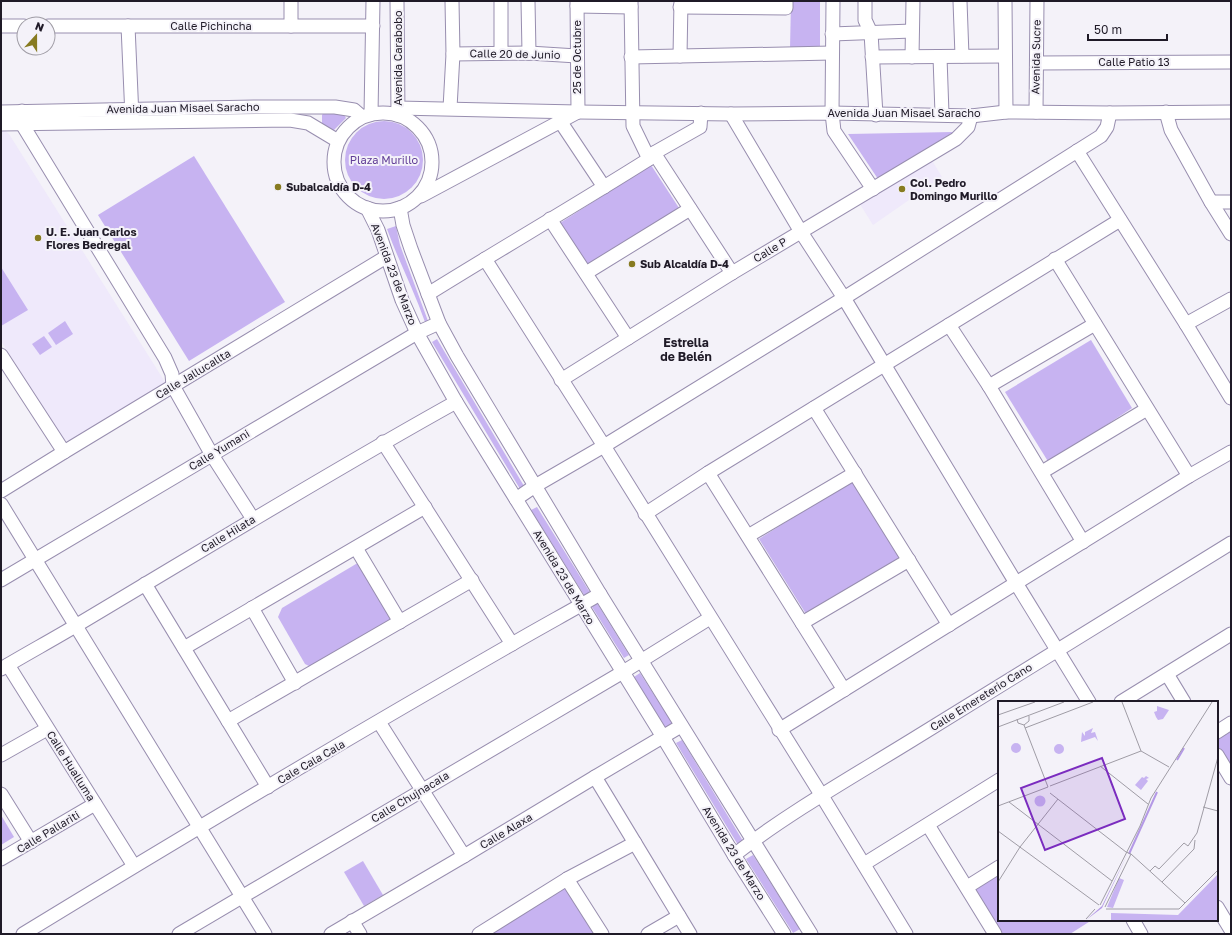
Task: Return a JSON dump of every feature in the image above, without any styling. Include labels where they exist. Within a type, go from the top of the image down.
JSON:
[{"type":"street","points":[[291,1],[291,26]]},
{"type":"street","points":[[367,116],[373,26],[373,1]]},
{"type":"street","name":"Avenida Carabobo","points":[[397,1],[398,111]]},
{"type":"street","points":[[450,108],[453,54],[452,1]]},
{"type":"street","points":[[501,1],[501,53]]},
{"type":"street","points":[[528,1],[529,53]]},
{"type":"street","points":[[680,56],[681,4],[786,8],[786,1]]},
{"type":"street","points":[[833,1],[832,113],[834,131],[873,189]]},
{"type":"street","points":[[865,1],[865,20],[871,33],[876,115]]},
{"type":"street","points":[[912,57],[913,1]]},
{"type":"street","points":[[960,1],[962,56]]},
{"type":"street","points":[[1005,1],[1006,112]]},
{"type":"street","name":"Avenida Sucre","points":[[1036,112],[1037,1]]},
{"type":"street","points":[[577,3],[631,4],[633,126],[732,273]]},
{"type":"street","name":"25 de Octubre","points":[[577,3],[578,112]]},
{"type":"street","points":[[1,26],[16,26]]},
{"type":"street","name":"Calle Pichincha","points":[[56,26],[373,26]]},
{"type":"street","points":[[128,26],[132,123]]},
{"type":"street","points":[[832,34],[912,31]]},
{"type":"street","name":"Calle 20 de Junio","points":[[453,54],[529,53],[577,56]]},
{"type":"street","points":[[631,57],[832,53]]},
{"type":"street","points":[[872,57],[1005,56]]},
{"type":"street","points":[[940,57],[942,114]]},
{"type":"street","name":"Calle Patio 13","points":[[1036,63],[1231,62]]},
{"type":"street","name":"Avenida Juan Misael Saracho","points":[[1,124],[22,118],[132,109],[335,107],[354,110],[367,116]]},
{"type":"street","name":"Avenida Juan Misael Saracho","points":[[398,111],[450,108],[578,112],[731,114],[832,113],[876,115],[942,114],[970,116],[1006,112],[1231,112]]},
{"type":"street","points":[[398,111],[420,129],[429,142],[432,153],[432,169],[430,179],[422,193],[414,200],[400,208],[383,211],[367,208],[348,196],[339,183],[335,173],[334,162],[338,141],[348,127],[367,116],[382,112],[398,111]]},
{"type":"street","name":"Avenida Juan Misael Saracho","points":[[1,112],[22,118],[132,123],[300,121],[308,123],[338,141]]},
{"type":"street","name":"Avenida Juan Misael Saracho","points":[[414,200],[578,112]]},
{"type":"street","points":[[1166,112],[1171,130],[1211,202],[1231,234]]},
{"type":"street","points":[[428,294],[700,127],[701,113]]},
{"type":"street","points":[[516,499],[844,298],[1101,136],[1107,127],[1110,113]]},
{"type":"street","points":[[731,114],[801,232],[844,298],[1056,650],[1088,701]]},
{"type":"street","name":"Calle P","points":[[561,380],[732,273],[956,139],[968,127],[970,116]]},
{"type":"street","points":[[22,118],[165,358],[172,374],[173,386],[212,455],[253,518]]},
{"type":"street","points":[[560,121],[604,187]]},
{"type":"street","points":[[1077,151],[1231,398]]},
{"type":"street","points":[[1211,202],[1231,202]]},
{"type":"street","name":"Avenida 23 de Marzo","points":[[367,208],[378,230],[402,300],[417,333],[456,402],[784,934]]},
{"type":"street","name":"Avenida 23 de Marzo","points":[[400,208],[403,225],[411,249],[439,323],[457,356],[600,594],[754,840],[808,933]]},
{"type":"street","points":[[586,273],[690,209]]},
{"type":"street","points":[[550,219],[628,338]]},
{"type":"street","points":[[645,514],[708,473],[884,364],[1120,220]]},
{"type":"street","name":"Calle Jallucallta","points":[[1,491],[386,257]]},
{"type":"street","points":[[485,259],[604,446],[906,934]]},
{"type":"street","points":[[1055,259],[1189,476]]},
{"type":"street","points":[[1186,324],[1231,299]]},
{"type":"street","name":"Calle Yumani","points":[[1,580],[417,333],[439,323]]},
{"type":"street","points":[[989,386],[1095,324]]},
{"type":"street","points":[[949,325],[989,386],[1083,542]]},
{"type":"street","points":[[1,355],[64,452]]},
{"type":"street","name":"Calle Hilata","points":[[4,667],[76,626],[253,518],[456,402]]},
{"type":"street","points":[[814,408],[949,625]]},
{"type":"street","points":[[1042,472],[1147,409]]},
{"type":"street","points":[[384,442],[512,644]]},
{"type":"street","points":[[780,730],[1189,476],[1231,452]]},
{"type":"street","points":[[708,473],[844,690]]},
{"type":"street","points":[[748,536],[855,474]]},
{"type":"street","points":[[1,504],[265,934]]},
{"type":"street","points":[[184,648],[425,507]]},
{"type":"street","name":"Calle Emereterio Cano","points":[[734,855],[754,840],[822,796],[1231,543]]},
{"type":"street","points":[[356,548],[400,622]]},
{"type":"street","points":[[802,623],[909,560]]},
{"type":"street","points":[[228,722],[472,580]]},
{"type":"street","points":[[145,584],[268,787]]},
{"type":"street","name":"Cale Cala Cala","points":[[24,934],[134,866],[600,594]]},
{"type":"street","points":[[252,608],[295,683]]},
{"type":"street","name":"Calle Chujnacala","points":[[179,934],[642,661],[710,618]]},
{"type":"street","points":[[1123,701],[1231,634]]},
{"type":"street","name":"Calle Hualluma","points":[[4,667],[47,728],[134,866]]},
{"type":"street","points":[[1167,674],[1183,701]]},
{"type":"street","points":[[379,722],[464,856]]},
{"type":"street","points":[[1218,731],[1231,723]]},
{"type":"street","name":"Calle Alaxa","points":[[331,934],[682,726]]},
{"type":"street","points":[[1,755],[47,728]]},
{"type":"street","points":[[1218,757],[1231,778]]},
{"type":"street","points":[[595,777],[690,934]]},
{"type":"street","points":[[864,864],[998,781]]},
{"type":"street","points":[[1,794],[31,842]]},
{"type":"street","name":"Calle Pallariti","points":[[1,859],[95,804]]},
{"type":"street","points":[[928,825],[996,934]]},
{"type":"street","points":[[479,934],[567,879],[635,843]]},
{"type":"street","points":[[967,888],[998,868]]},
{"type":"street","points":[[567,879],[602,934]]},
{"type":"street","points":[[1218,909],[1231,930]]},
{"type":"street","points":[[648,934],[679,916]]},
{"type":"street","points":[[352,921],[360,934]]},
{"type":"street","points":[[1134,921],[1142,934]]},
{"type":"shaded area","name":"U. E. Juan Carlos Flores Bedregal","points":[[1,130],[4,130],[9,134],[165,382],[164,385],[68,441],[64,440],[1,341]]},
{"type":"shaded area","name":"Col. Pedro Domingo Murillo","points":[[930,157],[942,177],[873,225],[858,201]]},
{"type":"green space","points":[[791,1],[820,2],[820,50],[790,49]]},
{"type":"green space","points":[[325,111],[343,113],[346,118],[333,131],[322,124],[322,115]]},
{"type":"green space","name":"Plaza Murillo","points":[[384,121],[399,124],[412,132],[420,145],[423,160],[420,175],[412,188],[399,196],[384,199],[369,196],[356,188],[348,175],[345,160],[348,145],[356,132],[369,124]]},
{"type":"green space","points":[[953,132],[880,182],[848,134]]},
{"type":"green space","points":[[194,156],[285,302],[189,361],[98,215]]},
{"type":"green space","points":[[651,165],[679,208],[587,266],[560,223]]},
{"type":"green space","points":[[396,226],[400,245],[428,321],[425,322],[387,229]]},
{"type":"green space","points":[[1,267],[28,310],[1,326]]},
{"type":"green space","points":[[65,321],[73,334],[56,345],[48,333]]},
{"type":"green space","points":[[44,336],[52,347],[40,355],[32,344]]},
{"type":"green space","points":[[437,339],[524,486],[520,489],[432,342]]},
{"type":"green space","points":[[1091,340],[1132,408],[1049,463],[1005,392]]},
{"type":"green space","points":[[856,478],[904,555],[806,614],[759,539]]},
{"type":"green space","points":[[537,507],[591,594],[586,598],[531,510]]},
{"type":"green space","points":[[361,561],[368,561],[374,565],[401,610],[401,614],[315,666],[305,664],[278,617],[282,608]]},
{"type":"green space","points":[[597,603],[629,655],[624,658],[592,607]]},
{"type":"green space","points":[[640,673],[674,726],[667,730],[634,677]]},
{"type":"green space","points":[[1231,731],[1231,765],[1218,746],[1218,739]]},
{"type":"green space","points":[[682,740],[743,841],[738,845],[676,743]]},
{"type":"green space","points":[[1,815],[14,837],[1,845]]},
{"type":"green space","points":[[753,855],[800,929],[793,933],[746,859]]},
{"type":"green space","points":[[363,861],[383,895],[364,906],[344,872]]},
{"type":"green space","points":[[998,870],[998,921],[1090,921],[1070,934],[1003,934],[973,885]]},
{"type":"green space","points":[[567,885],[597,934],[488,934]]},
{"type":"place","name":"Subalcaldía D-4","points":[[278,187]]},
{"type":"place","name":"Col. Pedro Domingo Murillo","points":[[902,189]]},
{"type":"place","name":"U. E. Juan Carlos Flores Bedregal","points":[[38,238]]},
{"type":"place","name":"Sub Alcaldía D-4","points":[[632,264]]},
{"type":"district","name":"Estrella de Belén","points":[[686,350]]}]
